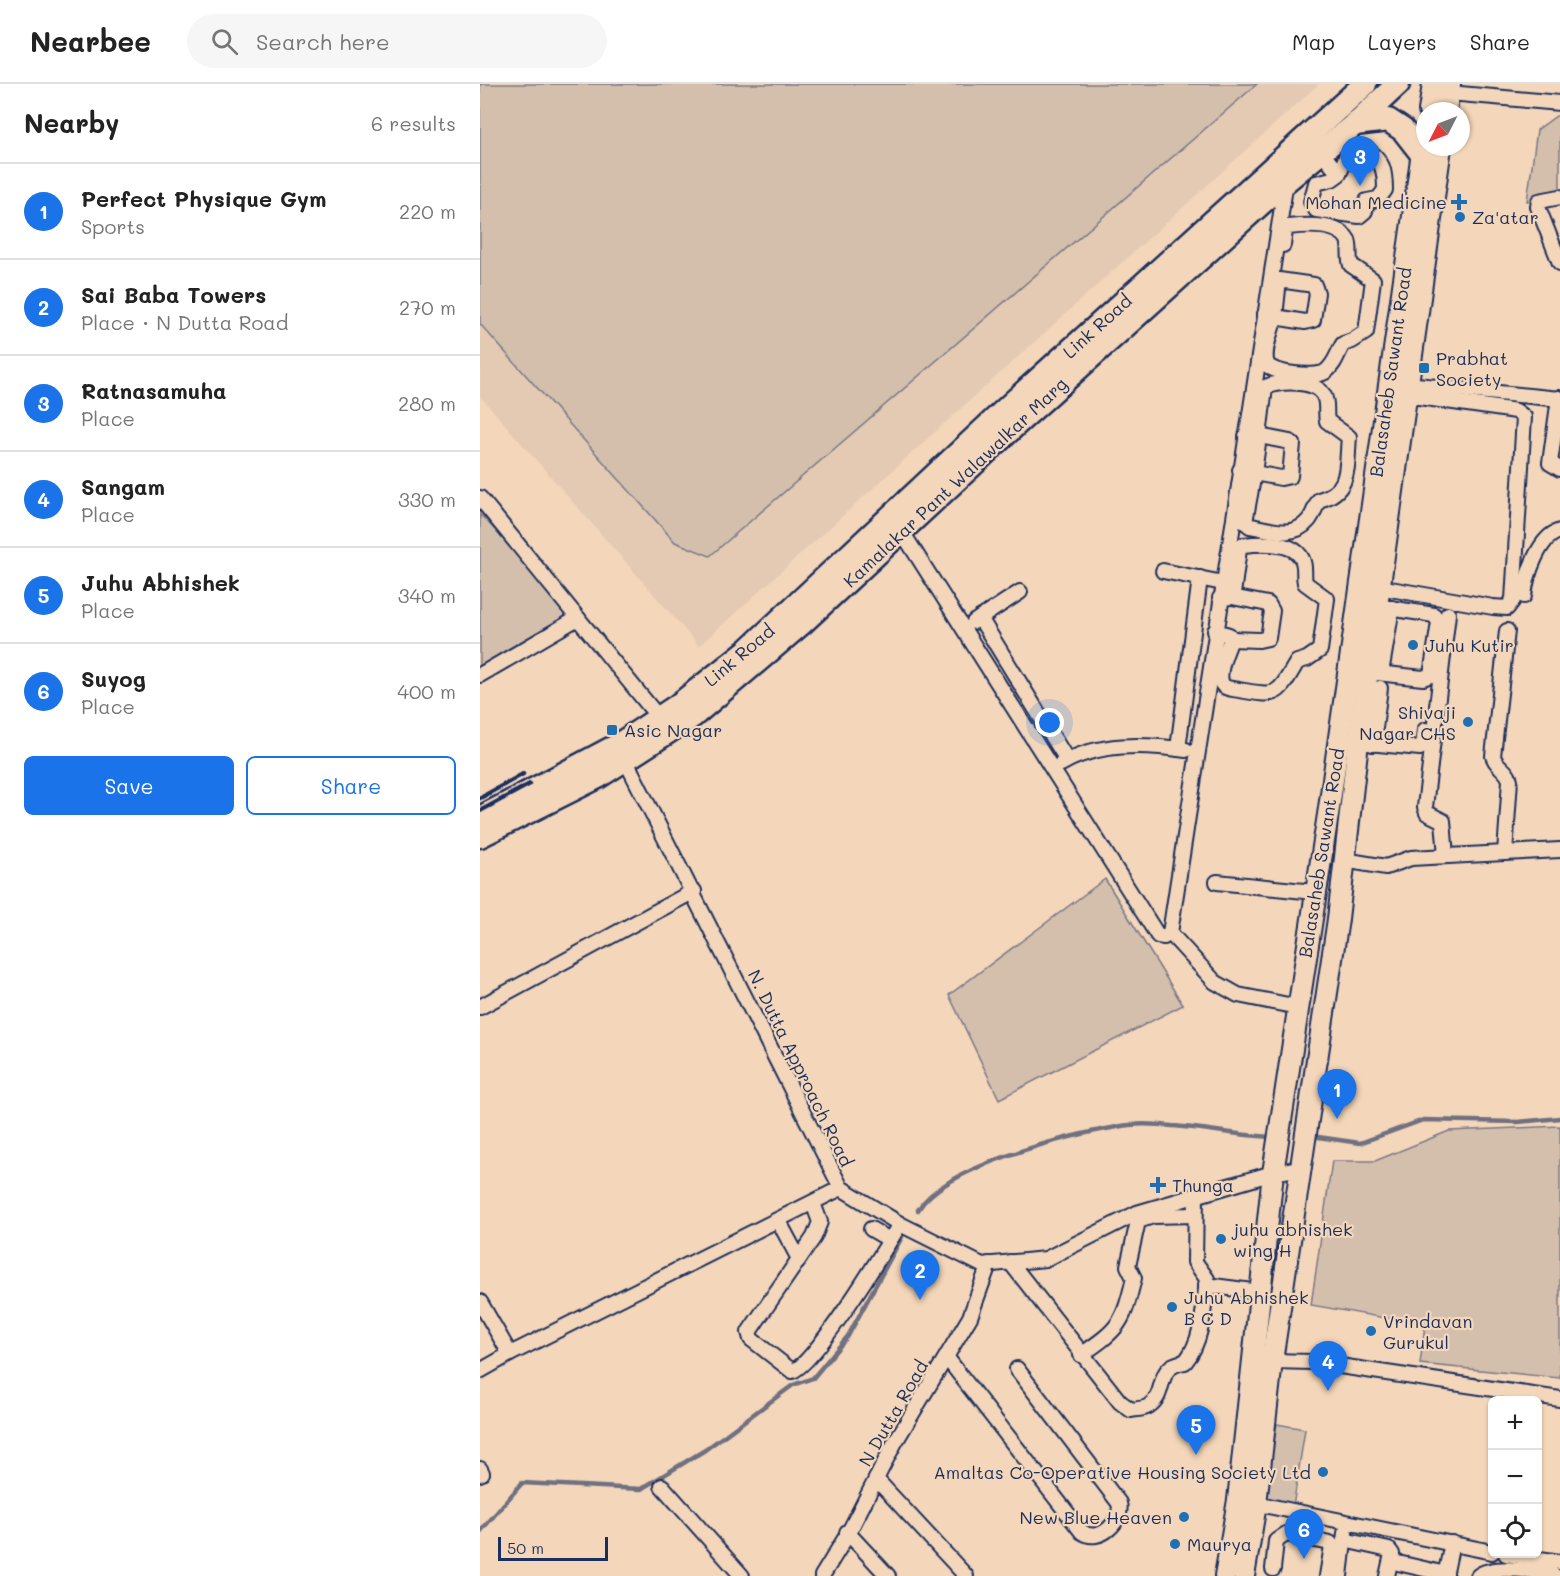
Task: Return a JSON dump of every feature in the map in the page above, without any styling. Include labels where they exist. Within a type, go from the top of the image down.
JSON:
[{"type":"main road","points":[[1281,172],[1365,84]]},
{"type":"main road","name":"Kamalakar Pant Walawalkar Marg","points":[[480,836],[622,753],[693,716],[716,686],[801,624],[896,523],[1281,172],[1321,152],[1398,84]]},
{"type":"main road","points":[[1355,124],[1377,119],[1388,120],[1416,137]]},
{"type":"main road","name":"Balasaheb Sawant Road","points":[[1225,1576],[1247,1502],[1272,1361],[1338,919],[1344,860],[1366,743],[1383,600],[1400,400],[1428,156]]},
{"type":"main road","name":"Balasaheb Sawant Road","points":[[1244,1576],[1260,1292],[1273,1173],[1314,892],[1400,400],[1428,156]]},
{"type":"main road","name":"Link Road","points":[[480,818],[622,753],[659,718],[716,686]]},
{"type":"street","points":[[1444,93],[1560,103]]},
{"type":"street","points":[[1365,149],[1376,157],[1384,168],[1385,190],[1378,199],[1367,201],[1365,211],[1359,216],[1316,210],[1311,202],[1316,183],[1336,178],[1339,174],[1347,155],[1365,149]]},
{"type":"street","points":[[1321,152],[1339,174]]},
{"type":"street","points":[[1274,280],[1285,231],[1294,226],[1334,228],[1342,232],[1349,242],[1351,265],[1373,280],[1366,332],[1353,341],[1342,344],[1334,364],[1323,373],[1312,376],[1273,370],[1268,365],[1266,355],[1274,280],[1281,172]]},
{"type":"street","points":[[1560,197],[1539,201],[1538,207],[1560,263]]},
{"type":"street","points":[[1270,316],[1305,322],[1313,320],[1317,293],[1314,285],[1274,280]]},
{"type":"street","points":[[1226,598],[1222,583],[1247,471],[1270,316]]},
{"type":"street","points":[[1247,471],[1245,522],[1250,526],[1289,532],[1300,529],[1310,520],[1319,500],[1343,488],[1349,437],[1344,430],[1327,421],[1325,398],[1319,388],[1311,384],[1282,384],[1265,387],[1252,436]]},
{"type":"street","points":[[1400,400],[1559,398],[1550,463],[1560,469]]},
{"type":"street","points":[[1383,600],[1507,608],[1513,600],[1524,417],[1516,411],[1400,400]]},
{"type":"street","points":[[1247,471],[1281,478],[1290,476],[1294,449],[1290,442],[1252,436]]},
{"type":"street","points":[[480,498],[659,718]]},
{"type":"street","points":[[896,523],[1039,752],[1158,936],[1164,937],[1170,933],[1215,631],[1239,549],[1249,544],[1289,546],[1297,550],[1303,560],[1305,583],[1327,599],[1320,650],[1315,655],[1297,662],[1288,682],[1278,691],[1267,695],[1227,688],[1222,684],[1220,674],[1231,639]]},
{"type":"street","points":[[1524,596],[1529,566],[1553,533],[1560,531]]},
{"type":"street","points":[[1163,571],[1222,583]]},
{"type":"street","points":[[1178,749],[1200,578]]},
{"type":"street","points":[[962,630],[1020,592]]},
{"type":"street","points":[[1215,631],[1229,635],[1231,639],[1268,638],[1272,611],[1268,604],[1226,598]]},
{"type":"street","points":[[1374,672],[1423,678],[1431,675],[1438,618],[1383,600]]},
{"type":"street","points":[[1446,856],[1443,821],[1427,813],[1425,807],[1448,614]]},
{"type":"street","points":[[480,675],[578,618]]},
{"type":"street","points":[[980,618],[1067,760]]},
{"type":"street","points":[[1505,853],[1510,780],[1508,774],[1494,761],[1493,756],[1507,632]]},
{"type":"street","points":[[1380,688],[1366,743],[1413,749],[1423,746],[1430,691]]},
{"type":"street","points":[[1183,708],[1203,711]]},
{"type":"street","points":[[1039,752],[1056,742]]},
{"type":"street","points":[[1051,770],[1067,760],[1104,748],[1152,746],[1197,752]]},
{"type":"street","name":"N. Dutta Approach Road","points":[[622,753],[694,891],[841,1188],[900,1224],[982,1265],[1046,1260],[1137,1217],[1196,1196],[1273,1173],[1300,1168]]},
{"type":"street","points":[[1344,860],[1386,867],[1412,858],[1560,850]]},
{"type":"street","points":[[1217,882],[1314,892]]},
{"type":"street","points":[[480,1007],[694,891]]},
{"type":"street","points":[[1170,933],[1215,982],[1230,991],[1238,995],[1298,1006]]},
{"type":"street","points":[[480,1371],[841,1188]]},
{"type":"street","points":[[1010,1262],[1120,1402],[1131,1410],[1149,1407],[1155,1400],[1167,1370],[1174,1363],[1185,1362],[1194,1352],[1207,1279],[1195,1262],[1196,1196]]},
{"type":"street","points":[[813,1203],[820,1222],[814,1238],[749,1332],[751,1339],[792,1371],[801,1368],[820,1347],[900,1224]]},
{"type":"street","points":[[1081,1355],[1101,1341],[1125,1315],[1134,1278],[1128,1266],[1137,1217],[1195,1215]]},
{"type":"street","points":[[778,1220],[799,1259]]},
{"type":"street","points":[[872,1229],[890,1240]]},
{"type":"street","name":"N Dutta Road","points":[[822,1576],[894,1444],[970,1317],[989,1264]]},
{"type":"street","points":[[1206,1285],[1260,1292]]},
{"type":"street","points":[[480,1302],[510,1354]]},
{"type":"street","points":[[947,1358],[1082,1532],[1089,1537],[1097,1537],[1118,1519],[1121,1511],[1119,1503],[1017,1369]]},
{"type":"street","points":[[1272,1361],[1313,1362],[1560,1399]]},
{"type":"street","points":[[876,1479],[966,1576]]},
{"type":"street","points":[[662,1486],[742,1576]]},
{"type":"street","points":[[1247,1502],[1488,1551]]},
{"type":"street","points":[[1340,1576],[1347,1522]]},
{"type":"street","points":[[847,1532],[888,1576]]},
{"type":"street","points":[[1273,1569],[1276,1541],[1286,1534],[1330,1543],[1332,1546],[1327,1576]]},
{"type":"street","points":[[1403,1534],[1397,1569],[1446,1575],[1452,1543]]},
{"type":"street","points":[[1344,1540],[1389,1550],[1392,1554],[1387,1576]]},
{"type":"street","points":[[1507,1558],[1507,1569]]},
{"type":"street","points":[[1534,1558],[1560,1562]]},
{"type":"street","points":[[1478,1576],[1482,1572],[1507,1569],[1550,1573],[1555,1576]]},
{"type":"shaded area","points":[[480,84],[1319,84],[699,646],[480,396]]},
{"type":"shaded area","points":[[480,84],[1257,84],[710,556],[675,542],[480,324]]},
{"type":"shaded area","points":[[1556,116],[1560,116],[1560,194],[1527,201],[1537,130]]},
{"type":"shaded area","points":[[480,514],[578,618],[480,673]]},
{"type":"shaded area","points":[[1105,879],[1183,1005],[999,1099],[949,995]]},
{"type":"shaded area","points":[[1560,1126],[1560,1378],[1420,1364],[1425,1325],[1311,1305],[1332,1161],[1375,1161],[1449,1131]]},
{"type":"shaded area","points":[[1277,1424],[1305,1429],[1293,1507],[1264,1502]]},
{"type":"waterway","points":[[1318,1137],[1360,1143],[1423,1120],[1518,1122],[1560,1118]]},
{"type":"waterway","points":[[918,1210],[932,1194],[979,1167],[1039,1145],[1095,1131],[1151,1124],[1272,1137]]},
{"type":"waterway","points":[[480,1532],[522,1483],[641,1489],[705,1450],[793,1385],[813,1378],[848,1336],[902,1237]]},
{"type":"railway","points":[[480,798],[523,774]]},
{"type":"railway","points":[[480,811],[530,784]]},
{"type":"place","name":"Ratnasamuha","points":[[1360,186]]},
{"type":"place","name":"Mohan Medicine","points":[[1459,202]]},
{"type":"place","name":"Za'atar","points":[[1460,217]]},
{"type":"place","name":"Prabhat Society","points":[[1424,368]]},
{"type":"place","name":"Juhu Kutir","points":[[1413,645]]},
{"type":"place","name":"Shivaji Nagar CHS","points":[[1468,722]]},
{"type":"place","name":"Asic Nagar","points":[[612,730]]},
{"type":"place","name":"Perfect Physique Gym","points":[[1337,1119]]},
{"type":"place","name":"Thunga","points":[[1158,1185]]},
{"type":"place","name":"juhu abhishek wing H","points":[[1221,1239]]},
{"type":"place","name":"Sai Baba Towers","points":[[920,1300]]},
{"type":"place","name":"Juhu Abhishek B C D","points":[[1172,1307]]},
{"type":"place","name":"Vrindavan Gurukul","points":[[1371,1331]]},
{"type":"place","name":"Sangam","points":[[1328,1391]]},
{"type":"place","name":"Juhu Abhishek","points":[[1196,1455]]},
{"type":"place","name":"Amaltas Co-Operative Housing Society Ltd","points":[[1323,1472]]},
{"type":"place","name":"New Blue Heaven","points":[[1184,1517]]},
{"type":"place","name":"Maurya","points":[[1175,1544]]},
{"type":"place","name":"Suyog","points":[[1304,1559]]}]
